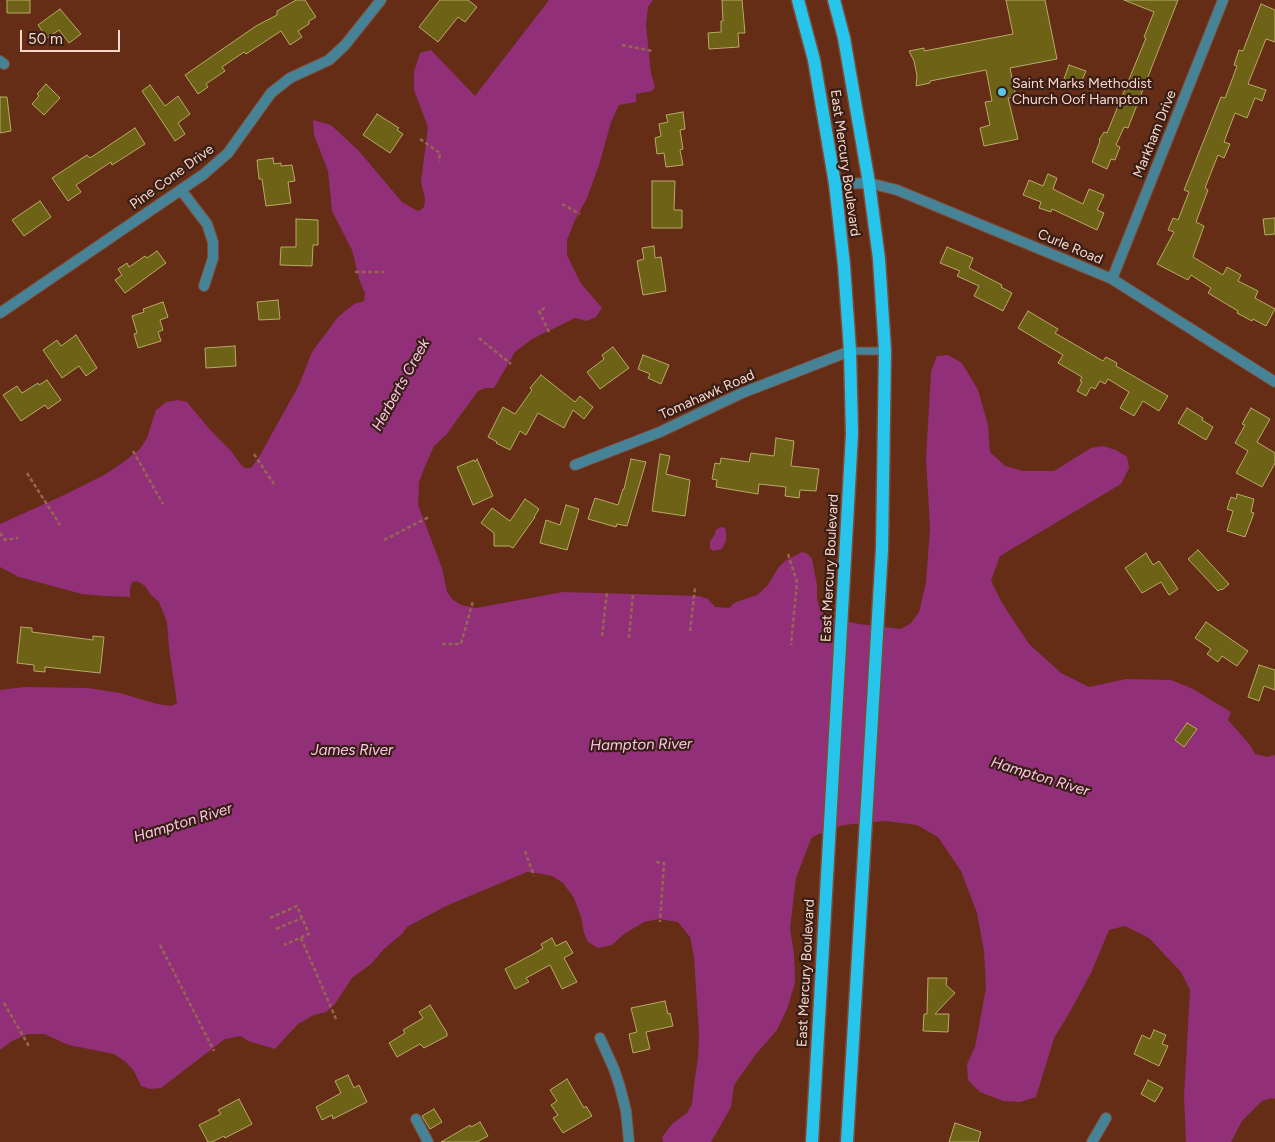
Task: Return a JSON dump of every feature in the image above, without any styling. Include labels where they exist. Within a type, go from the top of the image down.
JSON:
[{"type":"main road","name":"East Mercury Boulevard","points":[[798,0],[814,60],[835,184],[844,265],[850,351],[852,434],[812,1142]]},
{"type":"main road","name":"East Mercury Boulevard","points":[[834,0],[844,38],[869,183],[878,259],[885,351],[879,605],[847,1142]]},
{"type":"street","name":"Pine Cone Drive","points":[[0,313],[204,174],[228,153],[271,93],[290,78],[329,60],[346,45],[381,0]]},
{"type":"street","name":"Markham Drive","points":[[1112,279],[1223,0]]},
{"type":"street","name":"Curle Road","points":[[835,184],[869,183],[897,190],[1112,279],[1275,382]]},
{"type":"street","points":[[181,190],[207,224],[214,242],[213,258],[204,286]]},
{"type":"street","name":"Tomahawk Road","points":[[575,465],[660,432],[742,392],[850,351]]},
{"type":"street","points":[[600,1038],[620,1087],[626,1111],[629,1142]]},
{"type":"street","points":[[1092,1142],[1106,1118]]},
{"type":"street","points":[[416,1119],[428,1142]]},
{"type":"lane","points":[[850,351],[885,351]]},
{"type":"path","points":[[622,46],[652,51]]},
{"type":"path","points":[[420,139],[440,153],[439,162]]},
{"type":"path","points":[[562,204],[580,214]]},
{"type":"path","points":[[355,272],[384,272]]},
{"type":"path","points":[[545,308],[539,311],[550,334]]},
{"type":"path","points":[[480,338],[511,364]]},
{"type":"path","points":[[133,451],[163,504]]},
{"type":"path","points":[[254,454],[274,484]]},
{"type":"path","points":[[27,473],[60,525]]},
{"type":"path","points":[[384,540],[429,516]]},
{"type":"path","points":[[0,534],[5,540],[18,538]]},
{"type":"path","points":[[788,554],[797,582],[791,645]]},
{"type":"path","points":[[690,631],[695,588]]},
{"type":"path","points":[[602,636],[607,592]]},
{"type":"path","points":[[629,638],[634,592]]},
{"type":"path","points":[[442,644],[461,644],[473,601]]},
{"type":"path","points":[[525,851],[534,876]]},
{"type":"path","points":[[656,862],[664,863],[660,922]]},
{"type":"path","points":[[270,918],[297,906],[309,934],[284,945]]},
{"type":"path","points":[[276,929],[302,918]]},
{"type":"path","points":[[301,938],[336,1019]]},
{"type":"path","points":[[160,945],[214,1051]]},
{"type":"path","points":[[4,1003],[30,1048]]},
{"type":"water","name":"James River","points":[[549,0],[653,0],[648,7],[646,25],[651,73],[655,87],[652,91],[636,94],[636,102],[619,105],[611,122],[599,165],[587,198],[567,240],[567,255],[580,282],[602,308],[596,317],[587,321],[575,318],[532,339],[515,352],[494,388],[485,388],[478,391],[446,435],[434,446],[426,464],[419,482],[418,505],[442,568],[447,592],[452,599],[461,605],[476,608],[563,592],[699,596],[708,599],[715,607],[729,608],[734,603],[757,595],[768,585],[778,568],[785,561],[802,552],[808,554],[812,559],[817,585],[817,599],[820,609],[827,617],[859,624],[901,629],[911,623],[919,612],[926,583],[930,528],[926,459],[931,371],[937,356],[948,355],[962,363],[978,390],[988,425],[990,452],[1005,466],[1023,471],[1054,471],[1091,448],[1103,446],[1116,450],[1127,457],[1129,468],[1121,484],[1000,556],[991,581],[1002,603],[1029,644],[1061,673],[1089,687],[1126,679],[1171,680],[1193,689],[1231,712],[1228,720],[1250,745],[1255,754],[1267,757],[1275,755],[1275,1099],[1271,1098],[1262,1101],[1242,1121],[1231,1142],[1186,1142],[1184,1096],[1190,990],[1181,972],[1149,938],[1125,926],[1109,930],[1091,973],[1054,1038],[1036,1097],[1020,1102],[1003,1101],[980,1092],[968,1080],[967,1064],[975,1047],[986,988],[984,951],[977,913],[961,871],[938,837],[917,825],[885,821],[843,825],[814,836],[811,839],[796,878],[790,929],[794,953],[795,983],[787,1009],[777,1030],[756,1054],[734,1085],[731,1107],[711,1142],[663,1142],[662,1137],[673,1123],[687,1113],[692,1104],[699,1034],[694,957],[690,937],[678,922],[659,919],[644,922],[624,934],[612,945],[598,948],[588,942],[574,898],[563,883],[552,876],[537,873],[527,872],[446,906],[407,927],[371,964],[352,978],[335,1004],[326,1012],[314,1015],[298,1024],[275,1049],[248,1041],[241,1036],[225,1039],[161,1088],[150,1089],[141,1086],[134,1071],[126,1062],[114,1054],[69,1045],[44,1034],[28,1034],[12,1041],[0,1050],[0,690],[24,687],[88,688],[120,693],[157,704],[171,706],[177,703],[167,622],[159,602],[145,586],[137,581],[132,582],[130,597],[105,596],[82,594],[19,577],[0,567],[0,524],[106,474],[125,461],[140,449],[147,438],[156,410],[166,402],[178,400],[187,402],[211,431],[231,451],[241,465],[245,468],[251,468],[299,385],[312,352],[338,317],[354,304],[364,301],[365,293],[360,282],[352,250],[332,211],[328,171],[314,135],[313,120],[331,125],[358,150],[402,202],[419,211],[424,207],[425,199],[421,182],[428,127],[414,90],[414,71],[420,53],[431,50],[475,96]]},
{"type":"water","points":[[720,527],[725,528],[726,540],[722,549],[713,551],[710,548],[710,541],[716,530]]},
{"type":"building","points":[[7,0],[30,0],[30,13],[7,13]]},
{"type":"building","points":[[296,0],[305,0],[316,17],[298,31],[302,37],[290,45],[281,31],[222,67],[225,71],[206,84],[208,87],[198,94],[185,75],[256,26],[277,15],[277,11]]},
{"type":"building","points":[[440,0],[468,0],[477,7],[465,22],[458,17],[438,42],[419,27]]},
{"type":"building","points":[[722,0],[742,0],[745,33],[738,33],[739,47],[709,49],[708,33],[721,32],[721,21],[723,21]]},
{"type":"building","name":"Saint Marks Methodist Church Oof Hampton","points":[[1006,0],[1045,0],[1057,59],[1010,68],[1016,97],[1008,98],[1018,139],[984,146],[980,128],[990,125],[985,102],[992,101],[986,70],[930,81],[930,83],[916,86],[917,76],[914,61],[909,51],[924,48],[924,51],[1013,34]]},
{"type":"building","points":[[1124,0],[1178,0],[1128,128],[1124,127],[1116,145],[1120,147],[1115,160],[1111,159],[1107,169],[1092,162],[1099,140],[1104,132],[1107,133],[1146,38],[1144,37],[1154,12]]},
{"type":"building","points":[[1261,4],[1275,10],[1275,42],[1266,39],[1248,84],[1266,90],[1262,101],[1255,98],[1247,118],[1235,113],[1224,142],[1230,144],[1224,158],[1218,155],[1205,188],[1208,190],[1196,222],[1204,226],[1193,257],[1223,275],[1227,267],[1241,275],[1238,281],[1258,291],[1255,298],[1275,309],[1266,326],[1237,313],[1238,311],[1208,293],[1211,288],[1191,275],[1188,280],[1157,264],[1174,232],[1168,230],[1173,218],[1178,220],[1189,192],[1184,190],[1221,97],[1225,98],[1237,66],[1234,65],[1239,50],[1243,51]]},
{"type":"building","points":[[60,9],[81,34],[69,43],[59,30],[47,38],[38,25]]},
{"type":"building","points":[[1069,65],[1086,71],[1080,85],[1064,79]]},
{"type":"building","points":[[46,84],[60,98],[44,115],[32,104],[39,96],[37,94]]},
{"type":"building","points":[[150,85],[165,106],[178,96],[190,114],[178,123],[185,134],[175,141],[142,91]]},
{"type":"building","points":[[0,97],[7,97],[11,131],[0,133]]},
{"type":"building","points":[[683,112],[685,129],[680,130],[683,149],[680,150],[683,165],[666,167],[664,153],[657,154],[655,138],[661,136],[659,124],[668,122],[666,115]]},
{"type":"building","points":[[377,114],[399,128],[397,130],[403,134],[390,153],[363,135]]},
{"type":"building","points":[[135,128],[145,144],[112,165],[111,162],[76,185],[81,192],[68,201],[52,178],[87,155],[90,158]]},
{"type":"building","points":[[273,158],[274,164],[281,163],[281,166],[292,165],[295,181],[288,182],[291,203],[266,206],[262,179],[259,179],[257,160]]},
{"type":"building","points":[[1048,174],[1057,178],[1053,189],[1083,204],[1089,189],[1104,195],[1097,210],[1104,213],[1097,230],[1052,209],[1051,212],[1039,208],[1041,202],[1023,195],[1029,180],[1043,186]]},
{"type":"building","points":[[652,181],[675,181],[674,210],[682,210],[682,228],[652,228]]},
{"type":"building","points":[[40,201],[51,217],[24,236],[12,220]]},
{"type":"building","points":[[1275,218],[1275,234],[1265,235],[1263,219]]},
{"type":"building","points":[[296,219],[318,220],[318,245],[313,245],[312,266],[280,265],[281,247],[296,247]]},
{"type":"building","points":[[654,246],[655,258],[661,257],[666,291],[643,295],[637,261],[644,259],[642,248]]},
{"type":"building","points":[[947,247],[973,258],[969,268],[1002,285],[1001,287],[1012,293],[1003,311],[974,296],[979,286],[957,276],[960,271],[940,263]]},
{"type":"building","points":[[157,251],[166,263],[125,293],[115,280],[122,275],[118,269],[127,263],[129,267],[145,256],[147,258]]},
{"type":"building","points":[[278,300],[280,319],[259,320],[257,302]]},
{"type":"building","points":[[163,302],[168,317],[160,320],[163,330],[158,332],[161,341],[138,348],[134,334],[137,333],[132,316],[144,312],[143,309]]},
{"type":"building","points":[[1028,311],[1058,329],[1055,333],[1103,361],[1106,357],[1117,363],[1116,366],[1168,396],[1159,411],[1143,401],[1134,416],[1120,408],[1129,392],[1108,379],[1105,384],[1100,381],[1095,389],[1091,387],[1086,396],[1077,391],[1082,382],[1080,381],[1082,377],[1058,363],[1063,355],[1018,328]]},
{"type":"building","points":[[76,335],[97,368],[86,376],[79,366],[62,378],[43,350],[57,340],[61,346]]},
{"type":"building","points":[[235,346],[236,366],[206,368],[205,348]]},
{"type":"building","points":[[613,347],[629,368],[600,389],[587,372],[604,359],[602,355]]},
{"type":"building","points":[[643,355],[669,365],[661,384],[648,378],[650,374],[638,369]]},
{"type":"building","points":[[541,375],[575,402],[580,396],[593,407],[584,419],[573,410],[564,428],[538,413],[526,435],[520,431],[510,450],[488,437],[503,407],[515,414],[532,390],[530,388]]},
{"type":"building","points":[[47,380],[61,400],[48,409],[45,405],[21,421],[3,395],[17,386],[22,393]]},
{"type":"building","points":[[1187,408],[1213,427],[1206,440],[1178,423]]},
{"type":"building","points":[[1251,408],[1270,419],[1257,442],[1275,453],[1275,463],[1262,487],[1236,473],[1248,451],[1235,443],[1245,425],[1242,424]]},
{"type":"building","points":[[776,438],[794,441],[791,466],[819,469],[816,491],[800,490],[799,498],[785,496],[786,487],[759,484],[758,494],[716,487],[717,480],[712,479],[715,463],[720,464],[721,458],[749,462],[751,453],[774,456]]},
{"type":"building","points":[[660,454],[670,456],[666,474],[690,480],[685,516],[652,511]]},
{"type":"building","points":[[477,459],[493,496],[473,505],[457,467],[474,460],[475,462]]},
{"type":"building","points":[[631,459],[646,462],[627,526],[617,524],[616,527],[588,519],[595,498],[618,505]]},
{"type":"building","points":[[1237,494],[1254,499],[1251,512],[1254,513],[1245,537],[1227,531],[1233,511],[1227,509],[1231,497],[1236,499]]},
{"type":"building","points":[[525,499],[539,509],[535,517],[513,548],[509,546],[494,546],[494,533],[481,523],[492,508],[510,521]]},
{"type":"building","points":[[566,505],[579,509],[567,550],[540,543],[546,520],[560,525]]},
{"type":"building","points":[[1198,550],[1229,584],[1222,590],[1218,591],[1188,559]]},
{"type":"building","points":[[1146,553],[1153,565],[1159,561],[1178,589],[1169,595],[1161,582],[1142,593],[1125,568]]},
{"type":"building","points":[[1206,622],[1248,651],[1237,666],[1222,656],[1218,662],[1207,654],[1211,649],[1195,638]]},
{"type":"building","points":[[21,627],[32,628],[32,632],[93,640],[93,636],[104,637],[100,673],[45,667],[45,672],[34,671],[34,665],[17,663]]},
{"type":"building","points":[[1259,665],[1275,670],[1275,690],[1264,686],[1259,701],[1248,697]]},
{"type":"building","points":[[1187,723],[1197,729],[1184,747],[1175,740]]},
{"type":"building","points":[[552,938],[556,946],[566,941],[573,953],[564,958],[577,982],[562,989],[550,965],[526,978],[529,982],[515,989],[505,969],[543,948],[541,944]]},
{"type":"building","points":[[928,978],[947,978],[946,985],[955,993],[935,1014],[949,1014],[948,1032],[923,1031],[924,1014],[927,1014]]},
{"type":"building","points":[[665,1001],[673,1026],[646,1032],[650,1049],[633,1053],[629,1034],[637,1032],[631,1008]]},
{"type":"building","points":[[430,1005],[447,1036],[424,1048],[420,1044],[397,1057],[389,1043],[405,1033],[403,1030],[423,1018],[419,1012]]},
{"type":"building","points":[[1154,1030],[1166,1035],[1162,1044],[1168,1046],[1159,1066],[1134,1054],[1142,1035],[1150,1039]]},
{"type":"building","points":[[348,1075],[354,1088],[359,1085],[367,1102],[333,1119],[332,1115],[322,1120],[316,1107],[341,1093],[335,1081]]},
{"type":"building","points":[[567,1079],[584,1108],[586,1106],[592,1116],[563,1133],[553,1118],[558,1115],[551,1105],[557,1101],[550,1090]]},
{"type":"building","points":[[1148,1080],[1163,1088],[1155,1102],[1141,1094]]},
{"type":"building","points":[[239,1099],[252,1124],[225,1138],[224,1136],[208,1142],[199,1125],[221,1114],[218,1110]]},
{"type":"building","points":[[434,1109],[442,1122],[430,1129],[422,1116]]},
{"type":"building","points":[[480,1122],[488,1136],[477,1142],[441,1142],[470,1125],[471,1127]]},
{"type":"building","points":[[955,1123],[981,1132],[978,1142],[949,1142]]},
{"type":"place","name":"Saint Marks Methodist Church Oof Hampton","points":[[1002,92]]},
{"type":"water label","name":"Herberts Creek","points":[[401,385]]},
{"type":"water label","name":"Hampton River","points":[[641,745]]},
{"type":"water label","name":"Hampton River","points":[[1040,777]]},
{"type":"water label","name":"Hampton River","points":[[183,823]]}]
